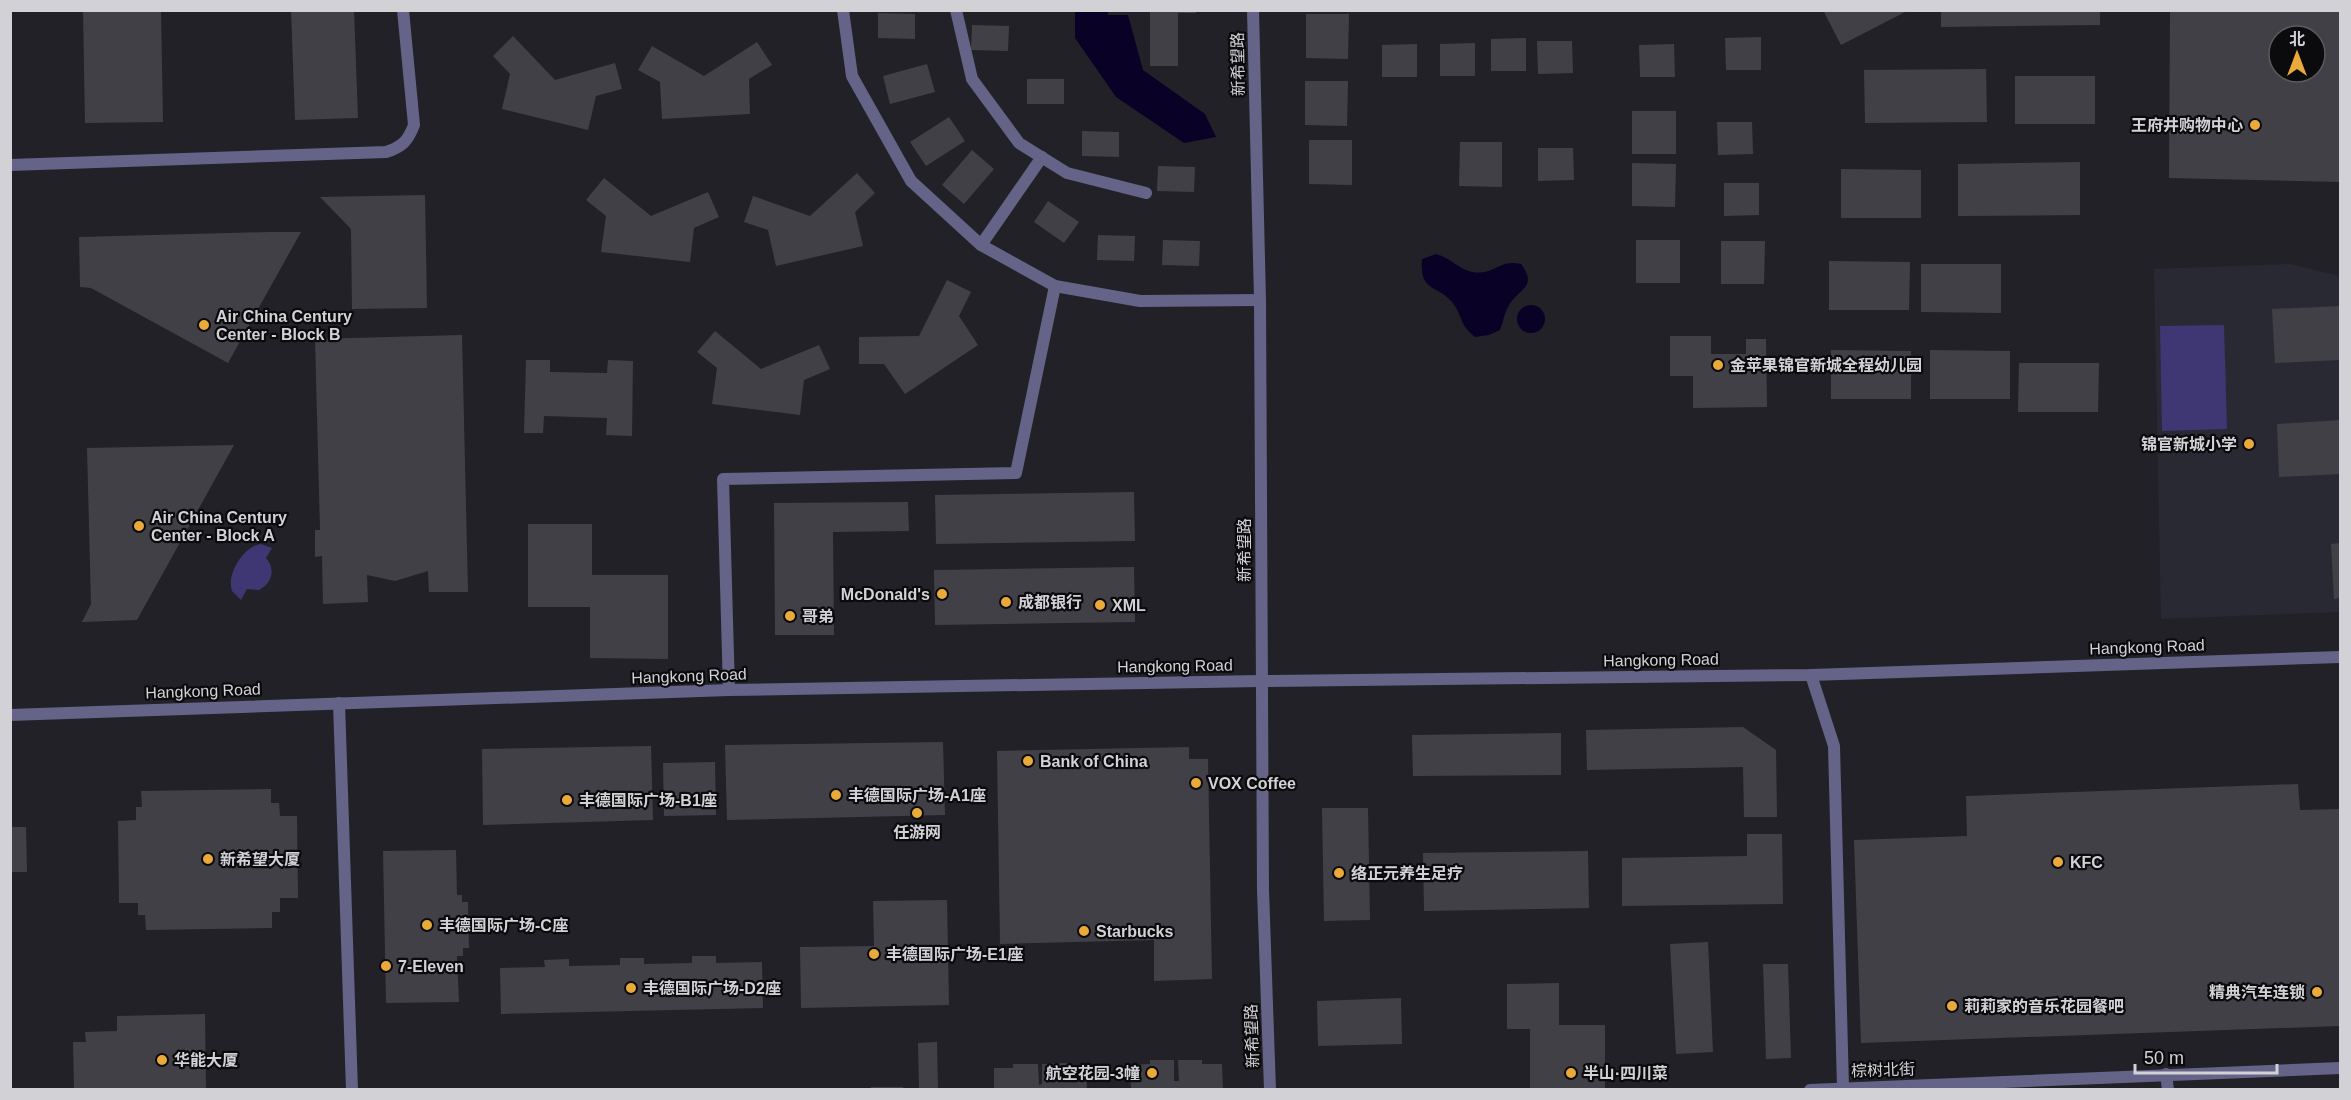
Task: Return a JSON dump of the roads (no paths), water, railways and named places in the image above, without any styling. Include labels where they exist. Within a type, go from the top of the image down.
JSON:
[{"type":"street","points":[[10,165],[386,152],[398,148],[409,139],[414,125],[403,10]]},
{"type":"street","points":[[843,10],[852,76],[911,181],[981,245],[1055,286],[1140,301],[1260,300]]},
{"type":"street","points":[[956,10],[972,79],[1019,143],[1066,172],[1146,193]]},
{"type":"street","name":"新希望路","points":[[1253,10],[1260,300],[1263,890],[1270,1089]]},
{"type":"street","points":[[981,245],[1042,157]]},
{"type":"street","points":[[729,690],[723,479],[1016,473],[1055,286]]},
{"type":"street","name":"Hangkong Road","points":[[10,715],[729,690],[1811,675],[2340,657]]},
{"type":"street","name":"棕树北街","points":[[1811,675],[1834,746],[1844,1088],[2340,1068]]},
{"type":"street","points":[[339,703],[352,1089]]},
{"type":"street","points":[[2166,1074],[2168,1089]]},
{"type":"street","points":[[1810,1089],[1844,1088]]},
{"type":"place","name":"王府井购物中心","points":[[2255,125]]},
{"type":"place","name":"Air China Century Center - Block B","points":[[204,325]]},
{"type":"place","name":"金苹果锦官新城全程幼儿园","points":[[1718,365]]},
{"type":"place","name":"锦官新城小学","points":[[2249,444]]},
{"type":"place","name":"Air China Century Center - Block A","points":[[139,526]]},
{"type":"place","name":"McDonald's","points":[[942,594]]},
{"type":"place","name":"成都银行","points":[[1006,602]]},
{"type":"place","name":"XML","points":[[1100,605]]},
{"type":"place","name":"哥弟","points":[[790,616]]},
{"type":"place","name":"Bank of China","points":[[1028,761]]},
{"type":"place","name":"VOX Coffee","points":[[1196,783]]},
{"type":"place","name":"丰德国际广场-A1座","points":[[836,795]]},
{"type":"place","name":"丰德国际广场-B1座","points":[[567,800]]},
{"type":"place","name":"任游网","points":[[917,813]]},
{"type":"place","name":"新希望大厦","points":[[208,859]]},
{"type":"place","name":"KFC","points":[[2058,862]]},
{"type":"place","name":"络正元养生足疗","points":[[1339,873]]},
{"type":"place","name":"丰德国际广场-C座","points":[[427,925]]},
{"type":"place","name":"Starbucks","points":[[1084,931]]},
{"type":"place","name":"丰德国际广场-E1座","points":[[874,954]]},
{"type":"place","name":"7-Eleven","points":[[386,966]]},
{"type":"place","name":"丰德国际广场-D2座","points":[[631,988]]},
{"type":"place","name":"精典汽车连锁","points":[[2317,992]]},
{"type":"place","name":"莉莉家的音乐花园餐吧","points":[[1952,1006]]},
{"type":"place","name":"华能大厦","points":[[162,1060]]},
{"type":"place","name":"航空花园-3幢","points":[[1152,1073]]},
{"type":"place","name":"半山·四川菜","points":[[1571,1073]]}]
